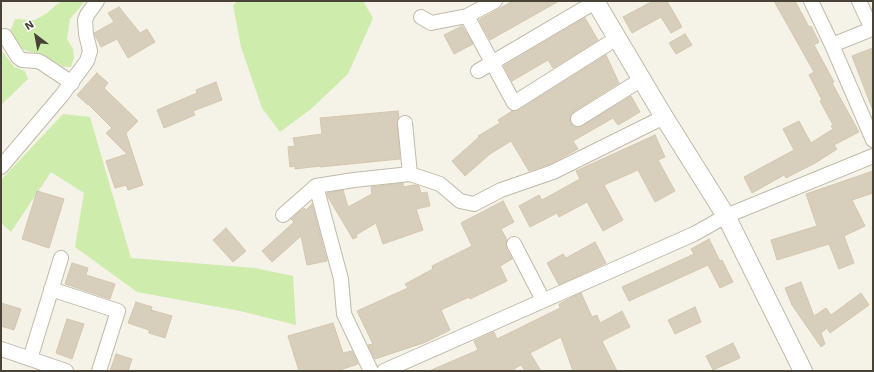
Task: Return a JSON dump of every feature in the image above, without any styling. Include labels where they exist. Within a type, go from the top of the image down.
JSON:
[{"type":"street","points":[[1,167],[72,83],[89,56],[90,51],[86,34],[85,20],[97,1]]},
{"type":"street","points":[[420,17],[431,23],[467,16],[495,1]]},
{"type":"street","points":[[478,71],[595,1],[664,117],[726,216],[803,371]]},
{"type":"street","points":[[811,1],[832,45],[873,140]]},
{"type":"street","points":[[832,45],[872,29],[859,1]]},
{"type":"street","points":[[467,16],[514,103],[617,38]]},
{"type":"street","points":[[4,36],[18,57],[22,60],[42,63],[72,83]]},
{"type":"street","points":[[578,119],[642,80]]},
{"type":"street","points":[[283,215],[316,186],[410,174],[440,184],[460,201],[474,204],[501,190],[553,172],[664,117]]},
{"type":"street","points":[[405,123],[410,174]]},
{"type":"street","points":[[384,371],[694,234],[726,216],[873,156]]},
{"type":"street","points":[[316,186],[340,279],[344,314],[371,371]]},
{"type":"street","points":[[514,244],[543,300]]},
{"type":"street","points":[[30,359],[61,258]]},
{"type":"street","points":[[51,289],[118,311],[99,371]]},
{"type":"street","points":[[1,350],[66,371]]},
{"type":"green space","points":[[61,1],[85,1],[70,19],[67,39],[73,49],[74,57],[71,67],[63,67],[44,55],[21,48],[10,32],[15,19],[35,20],[47,13]]},
{"type":"green space","points":[[238,1],[363,1],[373,18],[348,74],[311,109],[280,132],[262,108],[241,47],[233,5]]},
{"type":"green space","points":[[3,52],[14,67],[25,71],[28,79],[1,105],[1,53]]},
{"type":"green space","points":[[63,114],[90,117],[131,258],[255,268],[293,276],[296,325],[240,311],[137,292],[75,247],[84,193],[51,172],[11,232],[1,223],[1,180]]},
{"type":"building","points":[[513,1],[559,1],[490,40],[479,20]]},
{"type":"building","points":[[653,1],[667,1],[682,27],[671,33],[661,17],[632,33],[623,17]]},
{"type":"building","points":[[774,1],[795,1],[819,42],[814,45],[834,82],[832,83],[859,132],[834,145],[837,149],[817,162],[786,178],[784,175],[752,193],[744,177],[794,150],[783,129],[799,121],[811,143],[833,129],[831,126],[833,125],[820,101],[822,100],[809,75],[814,72]]},
{"type":"building","points":[[119,7],[140,33],[147,29],[155,42],[128,58],[117,39],[101,47],[94,33],[114,22],[108,13]]},
{"type":"building","points":[[585,18],[598,40],[553,68],[548,60],[512,81],[504,66]]},
{"type":"building","points":[[462,26],[473,44],[454,54],[444,35]]},
{"type":"building","points":[[685,34],[692,45],[676,54],[669,43]]},
{"type":"building","points":[[873,48],[873,108],[872,108],[852,56]]},
{"type":"building","points":[[606,55],[619,83],[573,112],[570,119],[571,123],[574,127],[582,126],[631,96],[640,112],[618,125],[613,118],[573,141],[578,149],[550,164],[529,171],[511,141],[490,154],[465,176],[452,161],[479,137],[478,136],[500,123],[498,120],[512,111],[519,110]]},
{"type":"building","points":[[97,73],[108,83],[104,88],[138,121],[126,133],[143,185],[128,190],[126,185],[115,188],[106,161],[127,154],[106,133],[112,128],[77,95]]},
{"type":"building","points":[[216,82],[222,100],[193,111],[195,115],[164,128],[157,110],[197,93],[196,90]]},
{"type":"building","points":[[398,111],[399,118],[397,124],[400,159],[295,169],[295,166],[290,167],[288,147],[295,146],[293,138],[322,134],[320,118]]},
{"type":"building","points":[[655,135],[665,157],[658,160],[675,191],[655,202],[638,170],[604,185],[623,220],[603,231],[587,202],[559,217],[557,213],[530,227],[519,206],[539,195],[542,200],[580,179],[576,171]]},
{"type":"building","points":[[873,171],[873,193],[852,200],[865,226],[844,236],[854,263],[839,269],[829,244],[777,260],[771,240],[817,226],[806,194]]},
{"type":"building","points":[[403,183],[403,187],[415,185],[419,186],[421,193],[427,192],[430,206],[416,209],[423,230],[383,244],[376,223],[356,235],[357,237],[353,239],[327,193],[343,190],[348,207],[372,194],[371,187]]},
{"type":"building","points":[[37,191],[64,199],[49,248],[22,239]]},
{"type":"building","points":[[503,201],[514,222],[501,229],[507,240],[506,248],[512,259],[500,266],[507,281],[470,299],[469,297],[441,310],[450,330],[426,342],[375,359],[368,345],[373,344],[357,311],[408,288],[405,284],[433,269],[432,266],[472,246],[461,223]]},
{"type":"building","points":[[312,204],[327,261],[307,265],[301,236],[272,262],[262,251],[294,222],[291,219],[304,208],[306,210]]},
{"type":"building","points":[[226,228],[246,251],[233,262],[213,240]]},
{"type":"building","points":[[709,239],[733,282],[720,288],[708,265],[629,301],[622,287],[694,254],[691,249]]},
{"type":"building","points":[[595,242],[606,263],[559,285],[547,263],[563,254],[566,258]]},
{"type":"building","points":[[72,263],[88,268],[86,275],[115,284],[110,299],[65,284]]},
{"type":"building","points":[[801,282],[814,316],[826,308],[831,315],[861,293],[869,305],[830,333],[827,328],[821,333],[825,344],[821,347],[792,305],[785,288]]},
{"type":"building","points":[[581,293],[592,317],[597,315],[600,323],[622,311],[630,327],[602,341],[617,371],[573,371],[561,337],[530,353],[541,371],[525,371],[521,365],[511,371],[429,371],[478,350],[474,341],[494,332],[497,339],[560,308],[559,304]]},
{"type":"building","points":[[136,302],[152,307],[151,310],[172,316],[165,338],[149,333],[149,330],[128,323]]},
{"type":"building","points":[[1,303],[21,309],[14,330],[1,326]]},
{"type":"building","points":[[695,307],[701,322],[675,334],[668,320]]},
{"type":"building","points":[[67,319],[84,324],[72,359],[56,353]]},
{"type":"building","points":[[333,323],[343,353],[352,351],[358,364],[337,371],[299,371],[288,336]]},
{"type":"building","points":[[733,343],[740,358],[713,370],[706,356]]},
{"type":"building","points":[[116,354],[132,359],[128,371],[110,371]]}]
